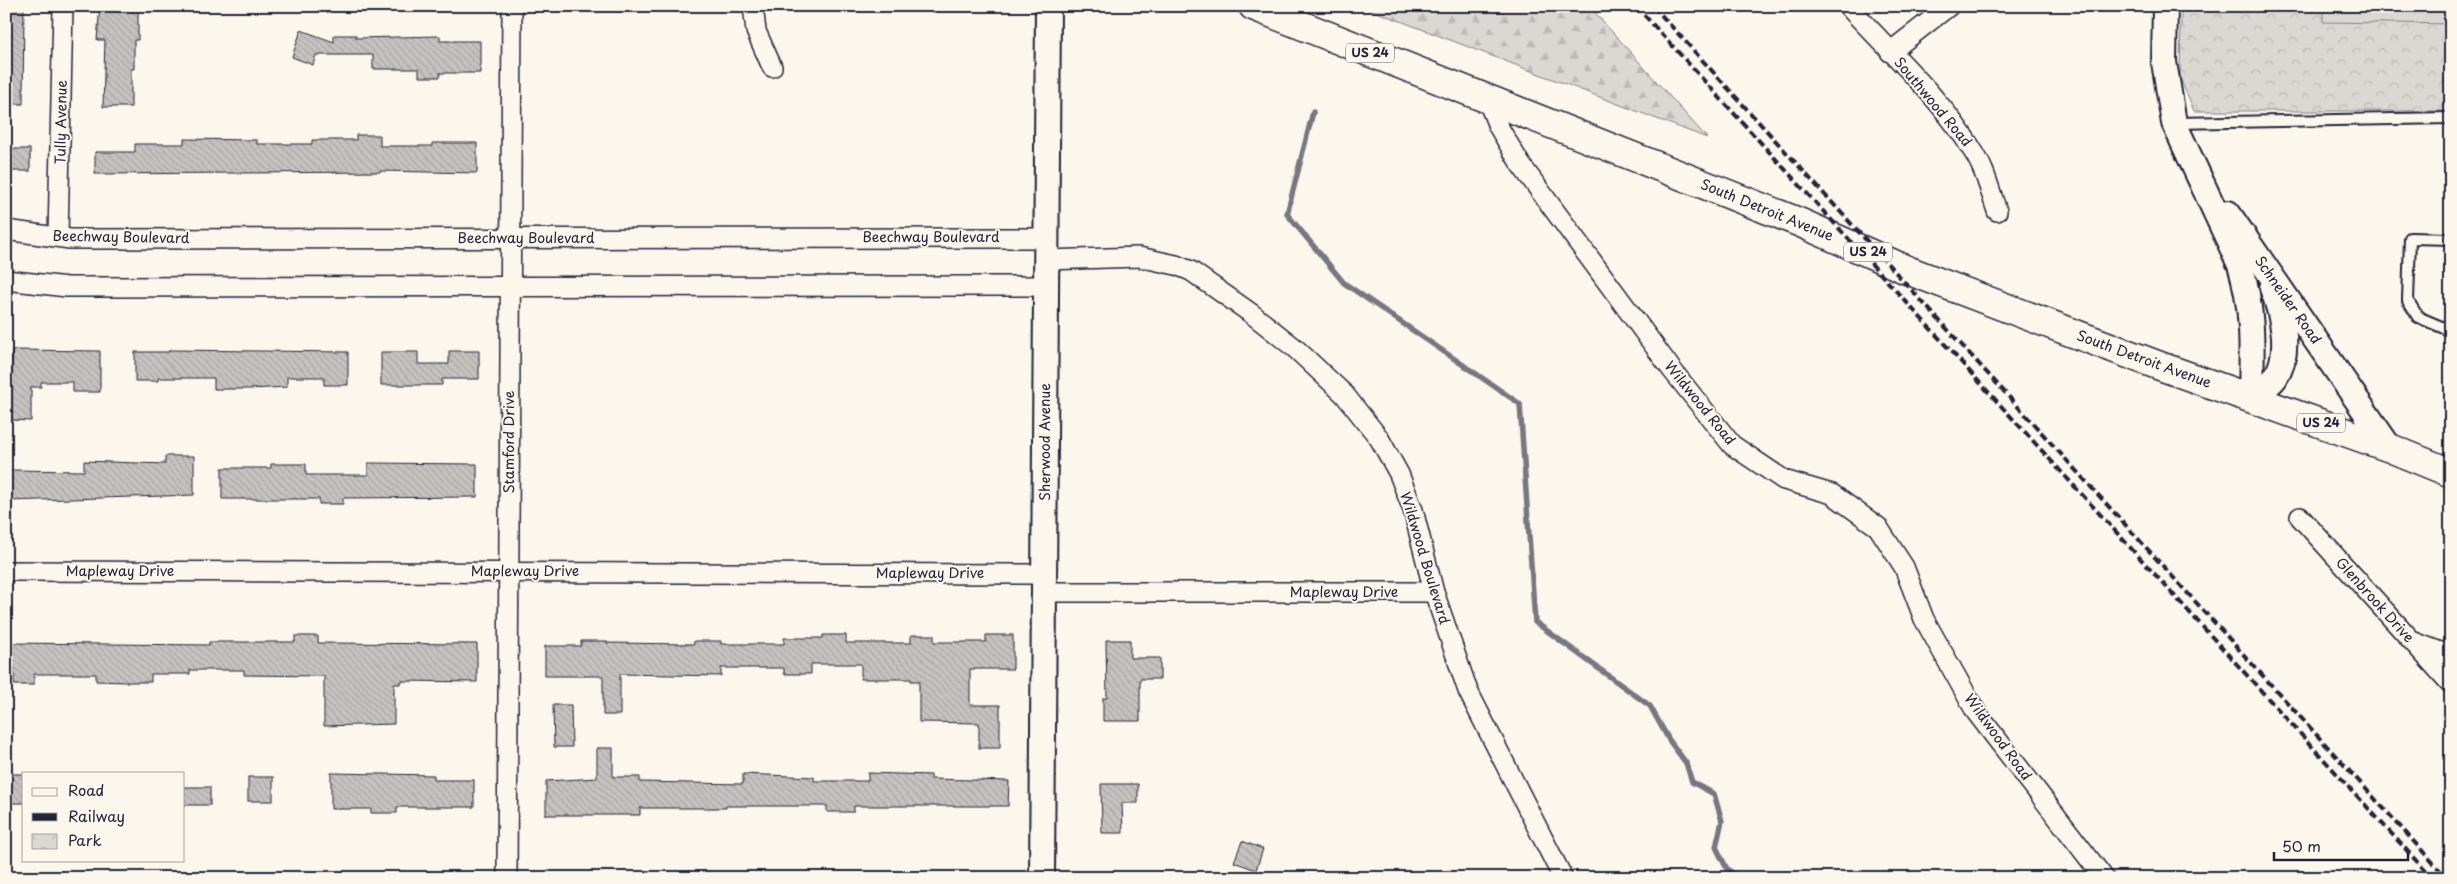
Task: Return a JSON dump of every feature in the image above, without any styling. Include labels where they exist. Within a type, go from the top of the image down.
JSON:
[{"type":"main road","name":"South Detroit Avenue","points":[[1253,6],[1800,223],[1907,270],[2390,448],[2451,473]]},
{"type":"street","name":"Tully Avenue","points":[[58,237],[63,6]]},
{"type":"street","name":"Stamford Drive","points":[[507,878],[512,6]]},
{"type":"street","points":[[753,6],[756,31],[772,67]]},
{"type":"street","name":"Sherwood Avenue","points":[[1042,878],[1048,6]]},
{"type":"street","name":"Southwood Road","points":[[1848,6],[1943,110],[1974,151],[1986,178],[1997,211]]},
{"type":"street","points":[[1890,52],[1948,6]]},
{"type":"street","name":"Schneider Road","points":[[2165,6],[2164,62],[2174,123],[2186,153],[2240,265],[2246,285],[2253,326],[2251,398]]},
{"type":"street","name":"Wildwood Road","points":[[1487,99],[1498,126],[1521,165],[1672,370],[1732,445],[1784,480],[1832,494],[1878,526],[1904,567],[1924,619],[1976,712],[2104,878]]},
{"type":"street","name":"Schneider Road","points":[[2186,153],[2390,448]]},
{"type":"street","name":"Beechway Boulevard","points":[[6,230],[58,237],[510,238],[1047,249]]},
{"type":"street","name":"Wildwood Boulevard","points":[[1047,249],[1139,257],[1176,265],[1191,271],[1244,308],[1296,349],[1344,394],[1378,438],[1395,467],[1413,510],[1434,592],[1468,691],[1560,877]]},
{"type":"street","points":[[2251,398],[2274,379],[2283,360],[2284,338],[2280,313],[2261,261]]},
{"type":"street","points":[[6,280],[67,287],[1046,286]]},
{"type":"street","name":"Glenbrook Drive","points":[[2300,517],[2451,684]]},
{"type":"street","name":"Mapleway Drive","points":[[6,571],[509,571],[1434,592]]},
{"type":"street","points":[[2413,642],[2451,656]]},
{"type":"lane","points":[[2174,123],[2451,118]]},
{"type":"lane","points":[[2451,239],[2410,238],[2408,301],[2418,317],[2451,331]]},
{"type":"green space","points":[[1361,6],[1589,6],[1707,138]]},
{"type":"green space","points":[[2181,6],[2451,6],[2451,111],[2194,111],[2180,78]]},
{"type":"green space","points":[[2323,6],[2451,6],[2451,24],[2323,22]]},
{"type":"building","points":[[6,6],[24,6],[23,104],[6,104]]},
{"type":"building","points":[[100,6],[138,6],[138,40],[134,40],[134,69],[131,69],[131,107],[103,107],[105,40],[97,40]]},
{"type":"building","points":[[301,30],[334,42],[334,35],[356,35],[356,38],[440,36],[440,41],[480,41],[480,73],[440,73],[440,77],[419,77],[419,69],[373,69],[373,55],[316,55],[313,65],[292,57]]},
{"type":"building","points":[[356,135],[380,135],[380,146],[432,146],[432,143],[477,143],[477,173],[380,171],[95,174],[95,152],[135,152],[135,144],[184,144],[184,139],[257,140],[257,144],[312,144],[312,140],[356,140]]},
{"type":"building","points":[[6,149],[30,149],[30,171],[6,171]]},
{"type":"building","points":[[12,350],[100,351],[100,392],[73,392],[73,382],[41,382],[41,387],[31,387],[31,421],[12,420]]},
{"type":"building","points":[[169,350],[348,352],[348,385],[324,385],[324,377],[287,377],[287,387],[251,389],[214,389],[214,378],[158,378],[158,381],[135,381],[135,352],[169,352]]},
{"type":"building","points":[[449,351],[479,351],[479,379],[442,379],[442,385],[381,385],[381,352],[418,352],[418,364],[449,364]]},
{"type":"building","points":[[165,456],[194,456],[194,495],[8,501],[8,470],[84,471],[84,461],[165,464]]},
{"type":"building","points":[[368,463],[477,464],[477,497],[343,498],[343,504],[319,504],[319,499],[222,499],[222,468],[271,468],[271,464],[306,464],[306,475],[368,475]]},
{"type":"building","points":[[823,635],[846,635],[846,643],[911,643],[911,635],[934,635],[934,642],[986,642],[986,635],[1013,635],[1013,669],[970,669],[970,705],[1000,705],[1000,748],[979,748],[979,723],[919,722],[919,681],[911,681],[911,679],[861,679],[861,664],[811,664],[811,674],[784,674],[784,668],[721,668],[721,676],[620,674],[620,715],[603,715],[603,676],[545,676],[545,646],[581,646],[581,641],[694,644],[694,641],[721,641],[721,644],[784,644],[784,638],[823,638]]},
{"type":"building","points":[[295,636],[318,636],[318,643],[477,644],[477,682],[400,681],[400,684],[394,684],[394,724],[324,726],[324,676],[244,675],[244,670],[190,670],[190,674],[151,674],[151,682],[126,682],[96,681],[96,674],[34,674],[34,685],[14,685],[14,668],[6,668],[6,643],[209,645],[209,642],[295,642]]},
{"type":"building","points":[[1106,640],[1130,640],[1130,658],[1160,658],[1160,679],[1140,679],[1140,721],[1103,721],[1103,698],[1107,698]]},
{"type":"building","points":[[553,705],[571,705],[572,747],[554,747]]},
{"type":"building","points":[[597,748],[613,748],[613,777],[640,777],[640,782],[743,784],[743,774],[814,777],[814,781],[868,781],[868,773],[931,775],[931,779],[1009,781],[1008,806],[854,806],[854,812],[827,812],[827,806],[726,806],[726,808],[640,808],[640,815],[546,815],[546,781],[597,778]]},
{"type":"building","points":[[331,773],[434,775],[434,780],[474,780],[474,807],[397,807],[397,813],[371,813],[371,809],[331,809]]},
{"type":"building","points":[[6,774],[22,774],[22,803],[6,803]]},
{"type":"building","points":[[248,777],[273,777],[273,801],[248,801]]},
{"type":"building","points":[[1101,784],[1138,784],[1138,803],[1122,803],[1123,833],[1102,833]]},
{"type":"building","points":[[185,787],[210,787],[210,805],[185,805]]},
{"type":"building","points":[[1242,841],[1263,849],[1256,870],[1234,862]]},
{"type":"waterway","points":[[1313,112],[1287,214],[1344,283],[1520,404],[1535,622],[1650,706],[1669,740],[1686,763],[1692,782],[1714,794],[1722,821],[1716,847],[1727,869],[1739,878]]},
{"type":"railway","points":[[1636,6],[2432,878]]},
{"type":"railway","points":[[1653,6],[2447,878]]}]
